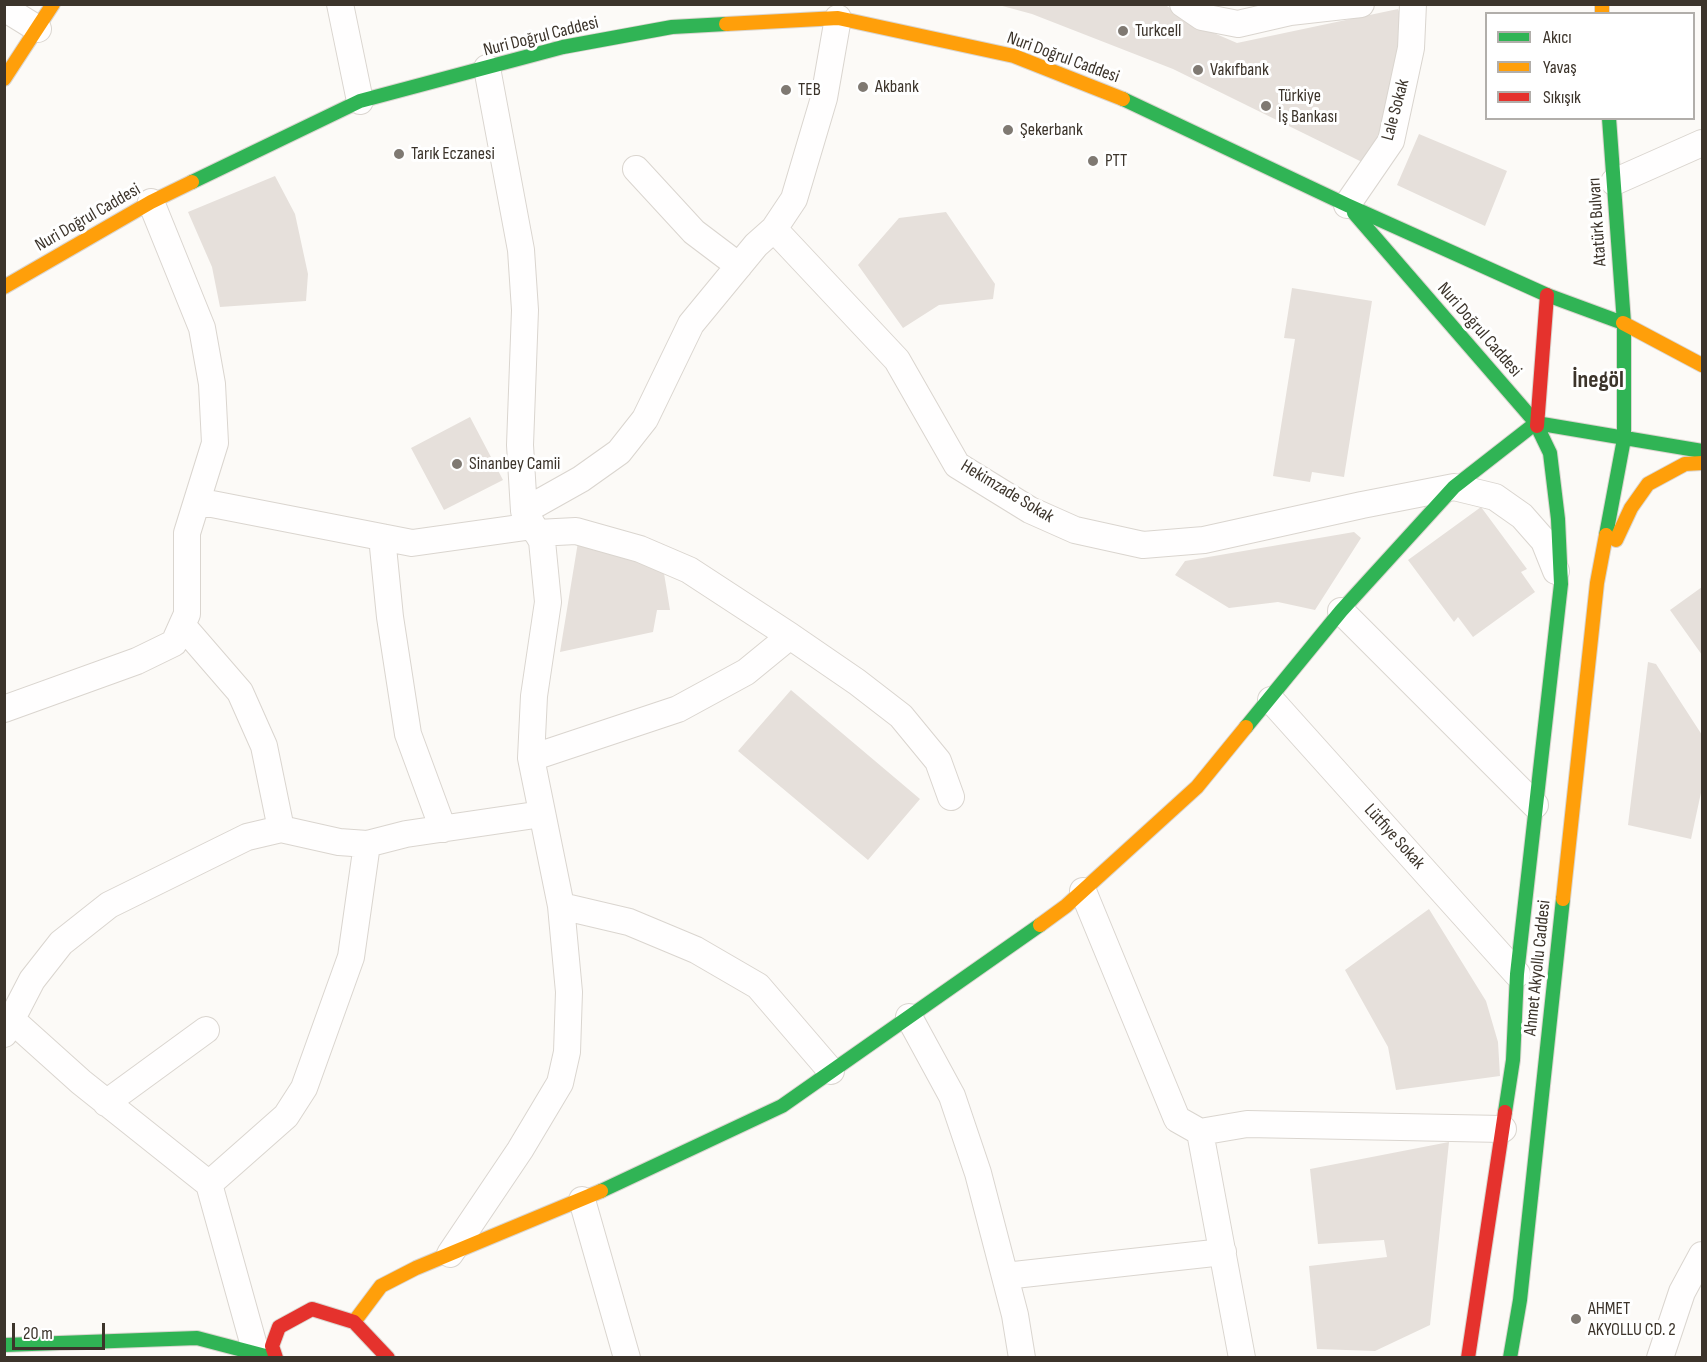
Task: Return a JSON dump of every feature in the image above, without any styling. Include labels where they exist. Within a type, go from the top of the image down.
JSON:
[{"type":"main road","points":[[4,79],[54,4]]},
{"type":"main road","name":"Nuri Doğrul Caddesi","points":[[5,285],[151,202],[360,101],[563,47],[771,12],[838,18],[1014,56],[1133,103],[1347,205],[1547,295],[1624,323],[1702,365]]},
{"type":"main road","name":"Atatürk Bulvarı","points":[[1597,583],[1624,439],[1624,323],[1609,120]]},
{"type":"main road","name":"Nuri Doğrul Caddesi","points":[[1347,205],[1536,423]]},
{"type":"main road","points":[[354,1322],[381,1286],[450,1254],[582,1200],[782,1106],[1066,906],[1197,787],[1271,700],[1341,611],[1454,487],[1536,423],[1547,295]]},
{"type":"main road","points":[[1536,423],[1702,451]]},
{"type":"main road","name":"Ahmet Akyollu Caddesi","points":[[1468,1358],[1513,1060],[1517,974],[1534,805],[1561,584],[1558,519],[1550,453],[1536,423]]},
{"type":"main road","points":[[1597,583],[1631,508],[1648,484],[1685,464],[1702,463]]},
{"type":"main road","name":"Ahmet Akyollu Caddesi","points":[[1510,1358],[1520,1300],[1597,583]]},
{"type":"main road","points":[[9,1349],[197,1338],[269,1356],[279,1327],[293,1317],[312,1310],[354,1322],[388,1358]]},
{"type":"main road","points":[[364,1358],[372,1340]]},
{"type":"street","points":[[340,4],[360,101]]},
{"type":"street","points":[[1183,4],[1202,16],[1239,24],[1290,12],[1361,4]]},
{"type":"street","name":"Lale Sokak","points":[[1347,205],[1391,141],[1411,48],[1413,4]]},
{"type":"street","points":[[4,8],[38,29]]},
{"type":"street","points":[[531,523],[581,479],[619,452],[645,419],[691,324],[756,245],[774,230],[794,199],[820,110],[838,18]]},
{"type":"street","points":[[450,1254],[520,1150],[560,1083],[567,1052],[569,992],[561,906],[531,758],[534,696],[548,602],[542,541],[531,523],[520,445],[525,310],[521,250],[487,68]]},
{"type":"street","points":[[1614,182],[1702,144]]},
{"type":"street","points":[[636,169],[694,232],[739,266]]},
{"type":"street","points":[[4,709],[137,661],[174,643],[187,614],[187,533],[215,443],[212,384],[202,328],[151,202]]},
{"type":"street","name":"Hekimzade Sokak","points":[[774,230],[897,360],[957,465],[1030,510],[1075,530],[1143,545],[1204,540],[1454,487]]},
{"type":"street","points":[[1454,487],[1495,497],[1522,516],[1544,541],[1561,584]]},
{"type":"street","points":[[197,504],[212,504],[412,543],[531,523],[576,531],[640,549],[689,570],[857,682],[901,716],[938,761],[951,797]]},
{"type":"street","points":[[382,537],[390,617],[408,734],[443,829]]},
{"type":"street","points":[[1341,611],[1534,805]]},
{"type":"street","points":[[182,625],[240,692],[264,746],[281,829]]},
{"type":"street","points":[[531,758],[678,709],[746,672],[790,636]]},
{"type":"street","name":"Lütfiye Sokak","points":[[1271,700],[1517,974]]},
{"type":"street","points":[[269,1356],[209,1184],[8,1027],[32,980],[61,943],[109,904],[247,837],[281,829],[339,842],[367,844],[443,829],[542,814]]},
{"type":"street","points":[[209,1184],[286,1116],[304,1088],[351,957],[367,844]]},
{"type":"street","points":[[1083,891],[1177,1119],[1200,1132],[1247,1124],[1503,1130]]},
{"type":"street","points":[[561,906],[639,926],[696,950],[758,986],[831,1071]]},
{"type":"street","points":[[909,1017],[952,1096],[978,1173],[1015,1315],[1022,1358]]},
{"type":"street","points":[[106,1103],[206,1030]]},
{"type":"street","points":[[1200,1132],[1242,1358]]},
{"type":"street","points":[[582,1200],[627,1358]]},
{"type":"street","points":[[1005,1276],[1223,1252]]},
{"type":"street","points":[[1660,1358],[1682,1292],[1702,1255]]},
{"type":"building","points":[[995,4],[1164,4],[1193,24],[1237,43],[1398,9],[1403,21],[1384,131],[1364,163],[1173,69],[1032,14]]},
{"type":"building","points":[[1419,134],[1507,171],[1485,226],[1397,185]]},
{"type":"building","points":[[275,176],[295,214],[308,274],[306,301],[220,307],[212,267],[188,212]]},
{"type":"building","points":[[946,212],[995,284],[993,299],[939,305],[903,328],[858,265],[899,218]]},
{"type":"building","points":[[1292,288],[1372,301],[1344,477],[1312,472],[1310,482],[1273,476],[1295,339],[1284,338]]},
{"type":"building","name":"Sinanbey Camii","points":[[470,417],[503,480],[444,510],[411,448]]},
{"type":"building","points":[[1481,507],[1527,569],[1521,572],[1535,592],[1473,637],[1458,617],[1454,622],[1408,560]]},
{"type":"building","points":[[1354,532],[1361,538],[1315,610],[1278,602],[1229,608],[1175,575],[1185,561]]},
{"type":"building","points":[[578,542],[662,561],[670,610],[657,610],[653,632],[560,652]]},
{"type":"building","points":[[1702,587],[1702,655],[1670,610]]},
{"type":"building","points":[[1648,662],[1656,664],[1702,735],[1702,788],[1691,839],[1628,825]]},
{"type":"building","points":[[791,690],[920,799],[868,860],[738,751]]},
{"type":"building","points":[[1429,909],[1486,1001],[1498,1042],[1500,1076],[1396,1090],[1388,1047],[1345,970]]},
{"type":"building","points":[[1449,1142],[1430,1325],[1375,1351],[1317,1349],[1309,1266],[1387,1257],[1384,1240],[1318,1244],[1310,1169]]},
{"type":"traffic: fast","points":[[192,182],[360,101],[563,47],[672,27],[726,24]]},
{"type":"traffic: fast","points":[[1123,99],[1347,205],[1547,295],[1623,323]]},
{"type":"traffic: fast","points":[[1606,535],[1624,439],[1624,323],[1609,120]]},
{"type":"traffic: fast","points":[[1354,213],[1536,423]]},
{"type":"traffic: fast","points":[[1246,727],[1341,611],[1454,487],[1536,423],[1702,451]]},
{"type":"traffic: fast","points":[[1505,1112],[1513,1060],[1517,974],[1561,584],[1558,519],[1550,453],[1537,426]]},
{"type":"traffic: fast","points":[[1510,1358],[1520,1300],[1563,899]]},
{"type":"traffic: fast","points":[[601,1191],[782,1106],[1040,925]]},
{"type":"traffic: fast","points":[[4,1345],[197,1338],[273,1358]]},
{"type":"traffic: slow","points":[[4,79],[53,4]]},
{"type":"traffic: slow","points":[[1602,4],[1602,12]]},
{"type":"traffic: slow","points":[[726,24],[838,18],[1014,56],[1123,99]]},
{"type":"traffic: slow","points":[[4,287],[151,202],[192,182]]},
{"type":"traffic: slow","points":[[1623,323],[1702,365]]},
{"type":"traffic: slow","points":[[1616,540],[1631,508],[1648,484],[1685,464],[1702,463]]},
{"type":"traffic: slow","points":[[1563,899],[1597,583],[1606,535]]},
{"type":"traffic: slow","points":[[1040,925],[1066,906],[1197,787],[1246,727]]},
{"type":"traffic: slow","points":[[354,1322],[381,1286],[416,1268],[601,1191]]},
{"type":"traffic: jam","points":[[1537,426],[1547,295]]},
{"type":"traffic: jam","points":[[1468,1358],[1505,1112]]},
{"type":"traffic: jam","points":[[276,1358],[272,1346],[279,1327],[312,1309],[354,1322],[388,1358]]},
{"type":"place","name":"Turkcell","points":[[1123,31]]},
{"type":"place","name":"Vakıfbank","points":[[1198,70]]},
{"type":"place","name":"Akbank","points":[[863,87]]},
{"type":"place","name":"TEB","points":[[786,90]]},
{"type":"place","name":"Türkiye İş Bankası","points":[[1266,106]]},
{"type":"place","name":"Şekerbank","points":[[1008,130]]},
{"type":"place","name":"Tarık Eczanesi","points":[[399,154]]},
{"type":"place","name":"PTT","points":[[1093,161]]},
{"type":"place","name":"Sinanbey Camii","points":[[457,464]]},
{"type":"place","name":"AHMET AKYOLLU CD. 2","points":[[1576,1319]]},
{"type":"district","name":"İnegöl","points":[[1598,381]]}]
